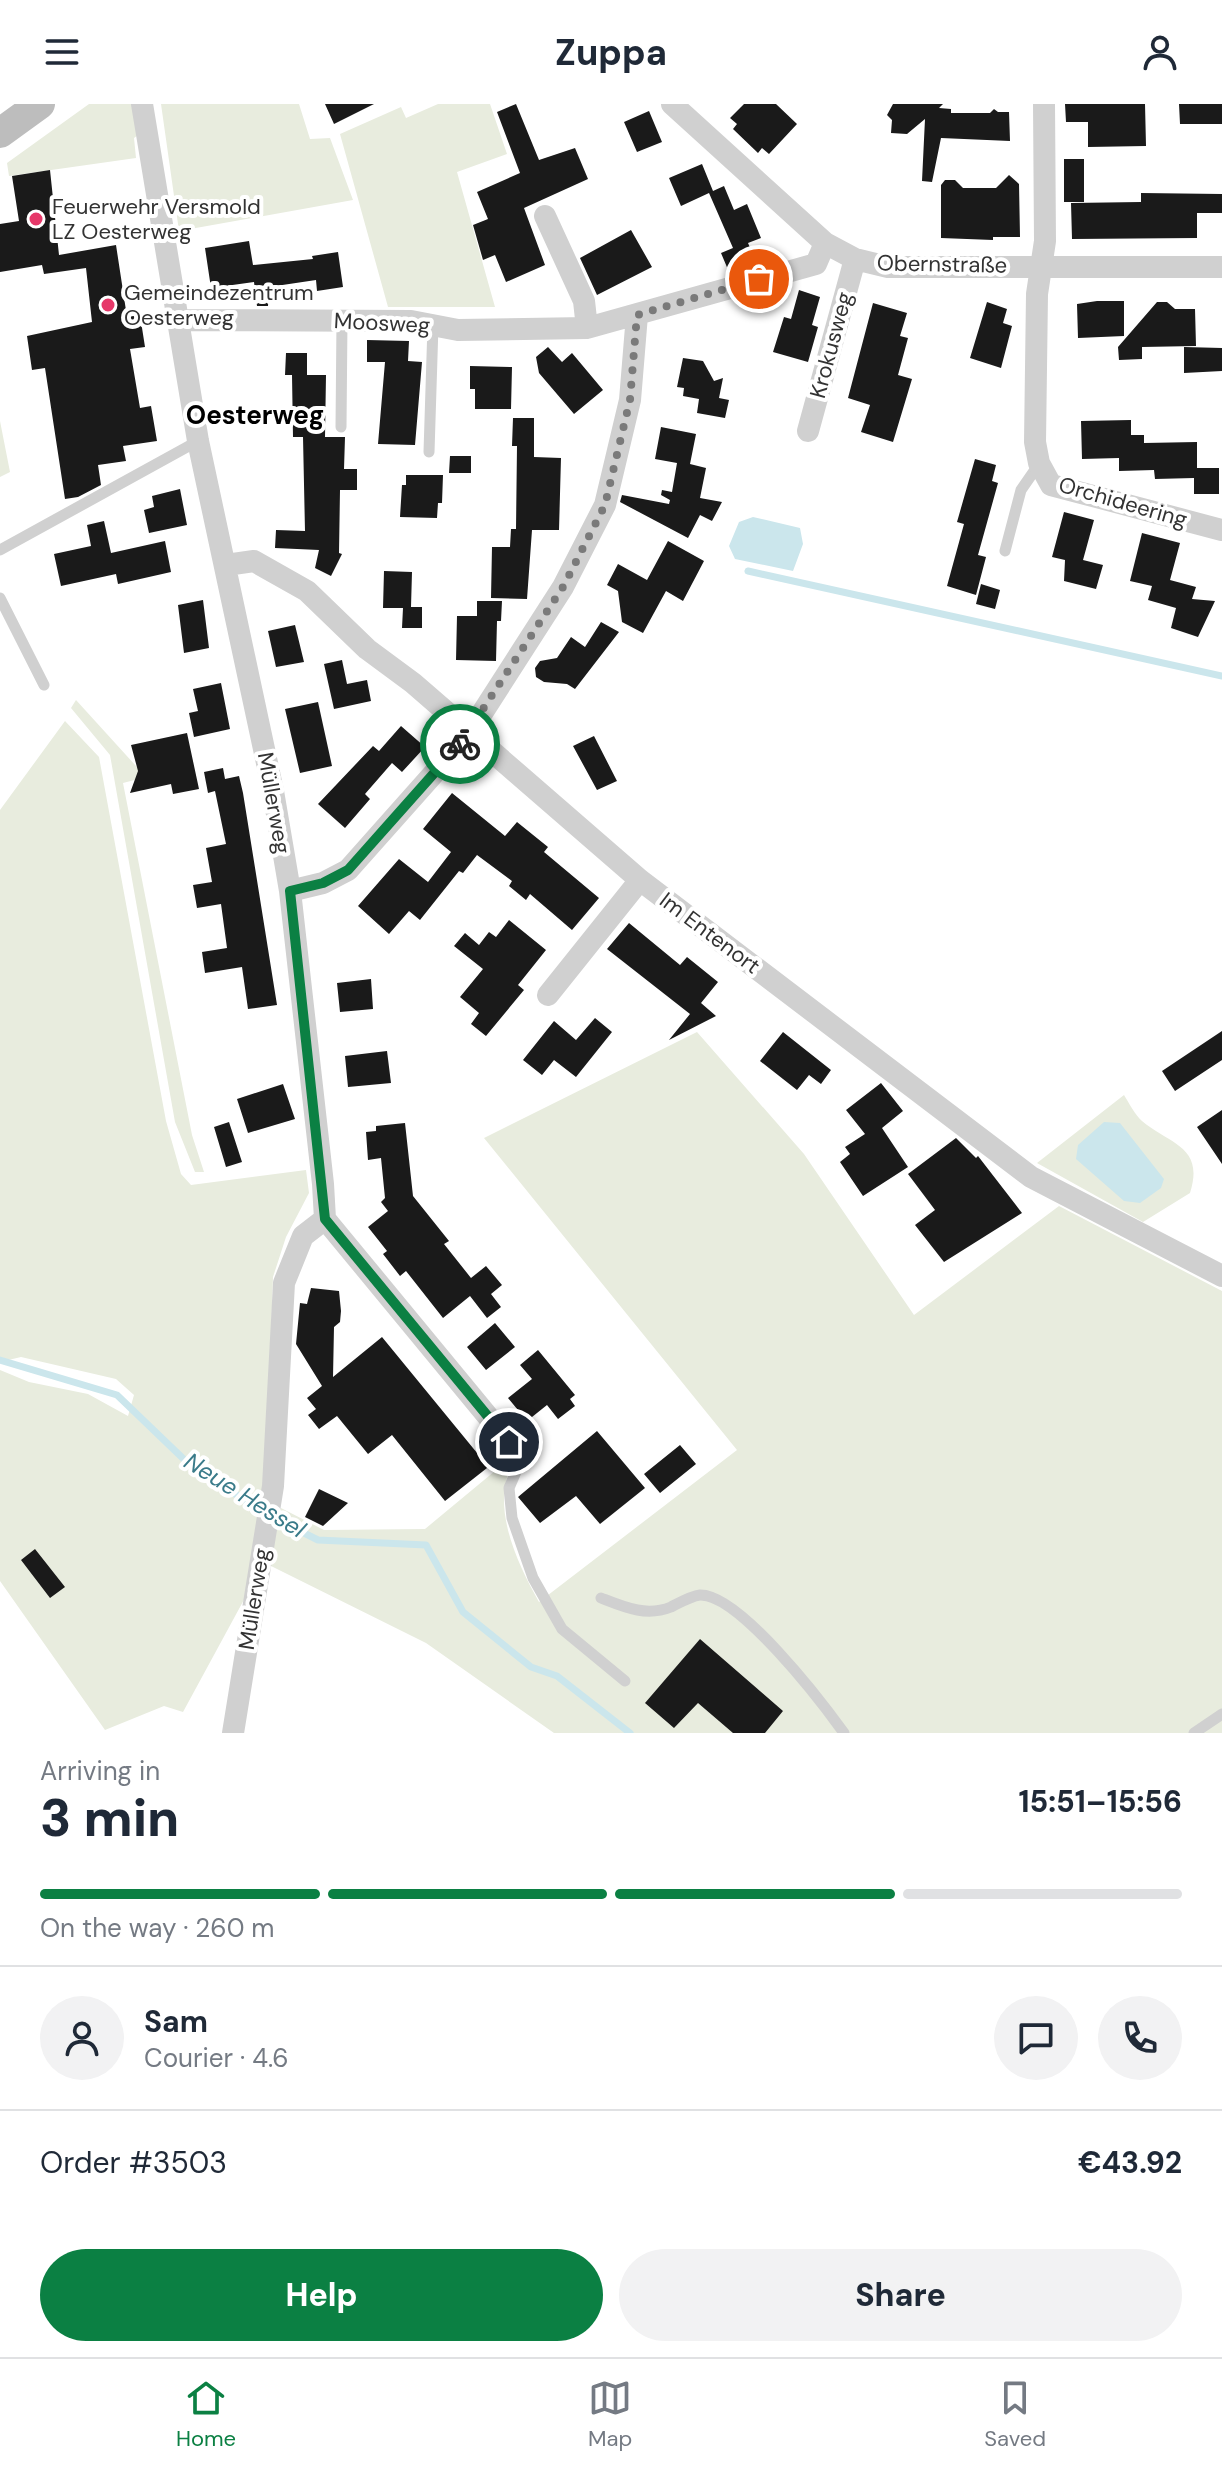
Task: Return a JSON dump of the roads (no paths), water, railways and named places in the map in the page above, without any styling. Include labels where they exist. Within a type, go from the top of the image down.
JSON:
[{"type":"main road","points":[[0,133],[40,104]]},
{"type":"street","name":"Müllerweg","points":[[142,104],[198,441],[226,565],[290,891],[325,1219],[303,1236],[284,1283],[271,1498],[233,1733]]},
{"type":"street","name":"Orchideering","points":[[1044,104],[1045,241],[1040,265],[1035,442],[1039,463],[1051,485],[1222,530]]},
{"type":"street","name":"Obernstraße","points":[[680,106],[825,243],[855,259],[888,267],[1222,267]]},
{"type":"street","points":[[545,216],[584,301],[587,328]]},
{"type":"street","name":"Moosweg","points":[[176,320],[342,320],[433,325],[458,330],[587,328],[816,264],[825,243]]},
{"type":"street","name":"Krokusweg","points":[[808,431],[855,259]]},
{"type":"street","points":[[290,891],[323,883],[348,870],[468,735],[563,587],[605,505],[630,400],[637,315]]},
{"type":"street","name":"Im Entenort","points":[[226,565],[254,561],[307,591],[367,649],[413,683],[468,735],[640,880],[1031,1177],[1222,1276]]},
{"type":"street","points":[[548,995],[640,880]]},
{"type":"street","points":[[325,1219],[509,1442]]},
{"type":"lane","points":[[341,427],[342,320]]},
{"type":"lane","points":[[429,452],[433,325]]},
{"type":"lane","points":[[0,550],[198,441]]},
{"type":"lane","points":[[1005,551],[1021,490],[1039,463]]},
{"type":"lane","points":[[0,598],[23,650],[44,685]]},
{"type":"lane","points":[[509,1442],[518,1467],[509,1488],[512,1518],[533,1578],[562,1629],[625,1681]]},
{"type":"lane","points":[[601,1598],[634,1611],[663,1610],[698,1595],[719,1599],[767,1641],[844,1733]]},
{"type":"lane","points":[[1194,1733],[1222,1714]]},
{"type":"water","points":[[753,517],[800,528],[803,544],[793,571],[735,559],[729,546],[739,522]]},
{"type":"water","points":[[1104,1122],[1120,1123],[1164,1179],[1161,1188],[1140,1203],[1124,1201],[1076,1159],[1078,1145]]},
{"type":"waterway","points":[[748,571],[1222,676]]},
{"type":"waterway","name":"Neue Hessel","points":[[0,1360],[117,1395],[193,1468],[274,1518],[318,1540],[426,1545],[463,1612],[531,1667],[557,1676],[630,1733]]},
{"type":"place","name":"Feuerwehr Versmold LZ Oesterweg","points":[[36,219]]},
{"type":"place","name":"Gemeindezentrum Oesterweg","points":[[108,305]]},
{"type":"district","name":"Oesterweg","points":[[255,415]]}]
